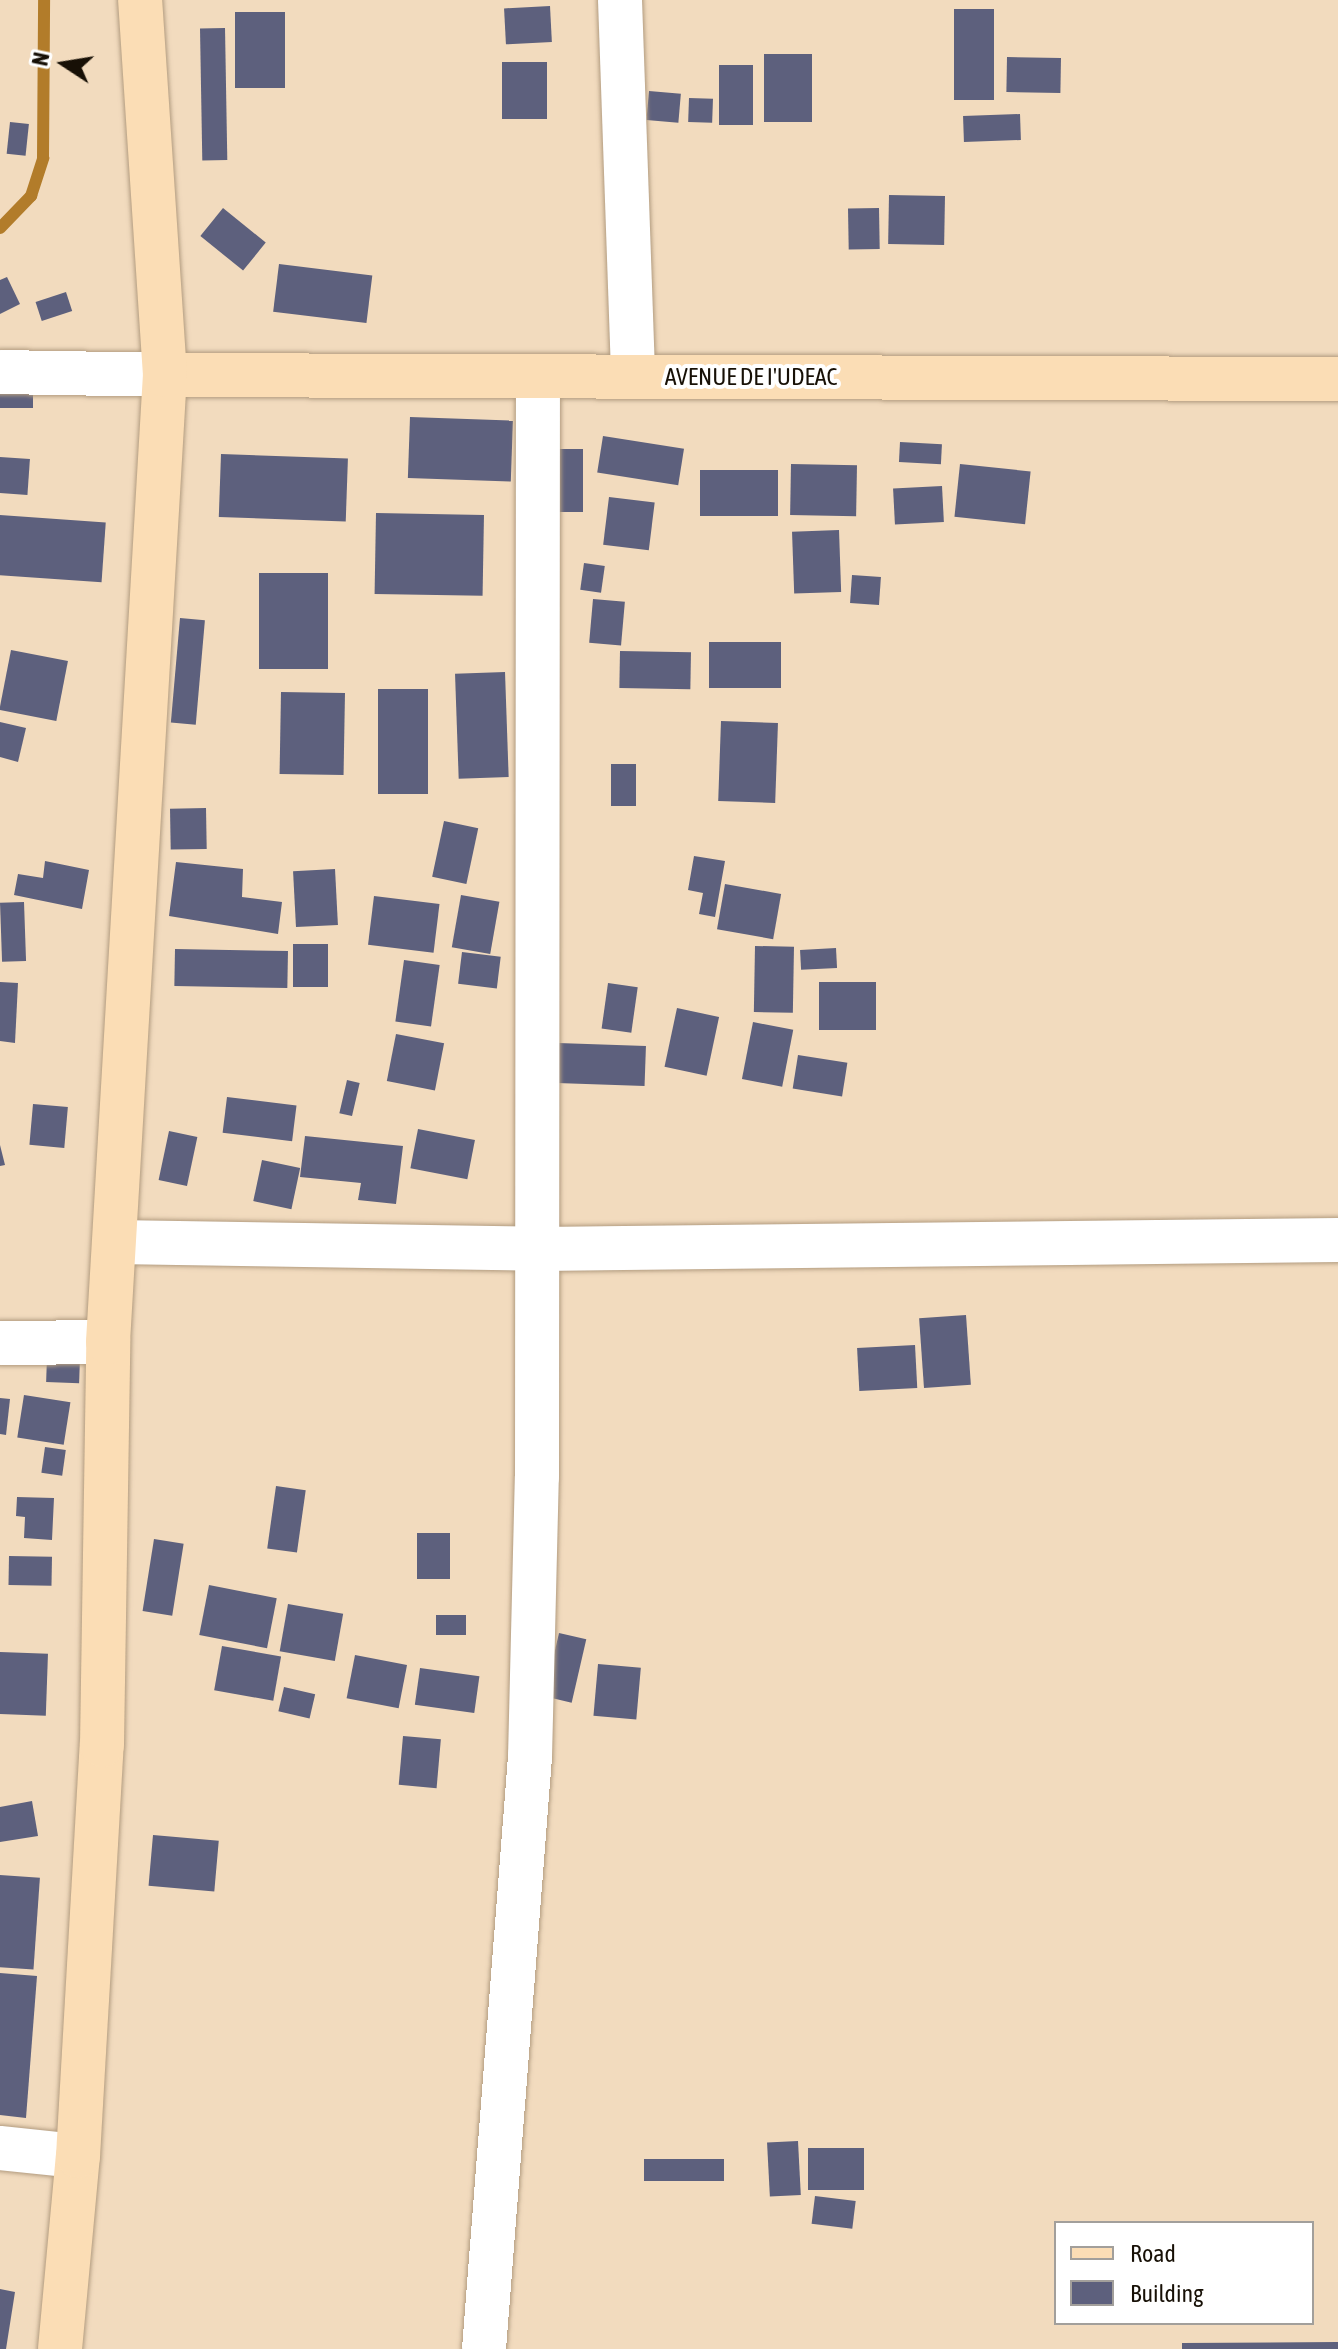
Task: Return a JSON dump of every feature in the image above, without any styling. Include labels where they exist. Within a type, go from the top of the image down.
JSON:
[{"type":"main road","points":[[60,2349],[78,2156],[102,1745],[108,1342],[165,375],[140,0]]},
{"type":"main road","name":"AVENUE DE I'UDEAC","points":[[165,375],[1338,379]]},
{"type":"street","points":[[620,0],[633,377]]},
{"type":"street","points":[[0,372],[165,375]]},
{"type":"street","points":[[484,2349],[530,1757],[540,1249],[538,377]]},
{"type":"street","points":[[115,1242],[540,1249],[1338,1240]]},
{"type":"street","points":[[0,1343],[108,1342]]},
{"type":"street","points":[[0,2148],[78,2156]]},
{"type":"building","points":[[550,6],[552,42],[506,44],[504,8]]},
{"type":"building","points":[[954,9],[994,9],[994,100],[954,100]]},
{"type":"building","points":[[235,12],[285,12],[285,88],[235,88]]},
{"type":"building","points":[[200,28],[225,28],[227,160],[202,160]]},
{"type":"building","points":[[764,54],[812,54],[812,122],[764,122]]},
{"type":"building","points":[[1007,57],[1061,58],[1060,93],[1006,92]]},
{"type":"building","points":[[502,62],[547,62],[547,119],[502,119]]},
{"type":"building","points":[[719,65],[753,65],[753,125],[719,125]]},
{"type":"building","points":[[649,91],[681,94],[678,123],[646,120]]},
{"type":"building","points":[[689,98],[713,99],[712,123],[688,122]]},
{"type":"building","points":[[1020,114],[1021,140],[964,142],[963,116]]},
{"type":"building","points":[[10,122],[29,124],[26,156],[7,154]]},
{"type":"building","points":[[889,195],[945,196],[944,245],[888,244]]},
{"type":"building","points":[[223,208],[266,243],[243,271],[200,236]]},
{"type":"building","points":[[879,208],[880,249],[849,250],[848,209]]},
{"type":"building","points":[[279,264],[372,275],[366,323],[273,312]]},
{"type":"building","points":[[7,277],[20,304],[0,314],[0,280]]},
{"type":"building","points":[[66,292],[72,311],[42,321],[36,302]]},
{"type":"building","points":[[0,379],[33,379],[33,408],[0,408]]},
{"type":"building","points":[[410,417],[513,421],[511,482],[408,478]]},
{"type":"building","points":[[603,436],[684,449],[678,485],[597,473]]},
{"type":"building","points":[[900,442],[942,444],[941,464],[899,462]]},
{"type":"building","points":[[555,449],[583,449],[583,512],[555,512]]},
{"type":"building","points":[[221,454],[348,458],[346,521],[219,517]]},
{"type":"building","points":[[0,457],[30,459],[27,495],[0,493]]},
{"type":"building","points":[[791,464],[857,465],[856,516],[790,515]]},
{"type":"building","points":[[960,464],[1031,471],[1025,524],[954,517]]},
{"type":"building","points":[[700,470],[778,470],[778,516],[700,516]]},
{"type":"building","points":[[942,486],[944,522],[895,525],[893,489]]},
{"type":"building","points":[[609,497],[655,503],[649,550],[603,545]]},
{"type":"building","points":[[376,513],[484,515],[483,596],[375,594]]},
{"type":"building","points":[[0,515],[106,522],[102,582],[0,575]]},
{"type":"building","points":[[839,530],[841,592],[794,594],[792,532]]},
{"type":"building","points":[[584,563],[605,566],[601,593],[580,590]]},
{"type":"building","points":[[259,573],[328,573],[328,669],[259,669]]},
{"type":"building","points":[[852,575],[881,577],[879,605],[850,603]]},
{"type":"building","points":[[593,599],[625,602],[621,646],[589,643]]},
{"type":"building","points":[[180,618],[205,620],[196,725],[171,723]]},
{"type":"building","points":[[709,642],[781,642],[781,688],[709,688]]},
{"type":"building","points":[[11,650],[68,661],[56,721],[0,710]]},
{"type":"building","points":[[620,651],[691,652],[690,689],[619,688]]},
{"type":"building","points":[[505,672],[509,777],[459,779],[455,674]]},
{"type":"building","points":[[378,689],[428,689],[428,794],[378,794]]},
{"type":"building","points":[[281,692],[345,693],[344,775],[280,774]]},
{"type":"building","points":[[721,721],[778,723],[775,803],[718,801]]},
{"type":"building","points":[[0,722],[26,728],[18,762],[0,757]]},
{"type":"building","points":[[611,764],[636,764],[636,806],[611,806]]},
{"type":"building","points":[[206,808],[207,849],[171,850],[170,809]]},
{"type":"building","points":[[444,821],[478,828],[466,884],[432,877]]},
{"type":"building","points":[[694,856],[725,861],[715,917],[699,914],[703,893],[688,890]]},
{"type":"building","points":[[45,861],[89,870],[82,909],[14,895],[18,874],[43,878]]},
{"type":"building","points":[[176,862],[243,869],[242,897],[282,902],[278,934],[169,916]]},
{"type":"building","points":[[335,869],[338,925],[296,927],[293,871]]},
{"type":"building","points":[[725,884],[781,894],[773,939],[717,929]]},
{"type":"building","points":[[461,895],[499,902],[490,954],[452,947]]},
{"type":"building","points":[[374,896],[440,904],[434,953],[368,945]]},
{"type":"building","points":[[24,902],[26,961],[2,962],[0,903]]},
{"type":"building","points":[[293,944],[328,944],[328,987],[293,987]]},
{"type":"building","points":[[755,946],[794,947],[793,1013],[754,1012]]},
{"type":"building","points":[[836,948],[837,968],[801,970],[800,950]]},
{"type":"building","points":[[175,949],[288,951],[287,988],[174,986]]},
{"type":"building","points":[[462,952],[501,957],[497,989],[458,984]]},
{"type":"building","points":[[404,960],[440,965],[431,1026],[395,1021]]},
{"type":"building","points":[[0,982],[18,983],[15,1043],[0,1041]]},
{"type":"building","points":[[819,982],[876,982],[876,1030],[819,1030]]},
{"type":"building","points":[[608,983],[638,987],[631,1033],[602,1029]]},
{"type":"building","points":[[677,1008],[719,1017],[707,1076],[665,1067]]},
{"type":"building","points":[[753,1022],[793,1030],[782,1087],[742,1079]]},
{"type":"building","points":[[396,1034],[444,1043],[435,1090],[387,1081]]},
{"type":"building","points":[[558,1043],[646,1046],[645,1086],[557,1083]]},
{"type":"building","points":[[798,1055],[847,1063],[842,1096],[793,1089]]},
{"type":"building","points":[[347,1080],[360,1083],[352,1116],[339,1113]]},
{"type":"building","points":[[227,1097],[296,1106],[292,1141],[223,1133]]},
{"type":"building","points":[[33,1104],[68,1107],[64,1148],[29,1145]]},
{"type":"building","points":[[418,1129],[475,1140],[467,1179],[410,1168]]},
{"type":"building","points":[[169,1131],[197,1137],[187,1186],[159,1180]]},
{"type":"building","points":[[305,1136],[403,1146],[396,1204],[358,1200],[361,1183],[300,1177]]},
{"type":"building","points":[[0,1145],[5,1165],[0,1166]]},
{"type":"building","points":[[262,1160],[300,1168],[291,1209],[253,1201]]},
{"type":"building","points":[[966,1315],[971,1385],[924,1388],[919,1318]]},
{"type":"building","points":[[915,1345],[917,1388],[859,1391],[857,1348]]},
{"type":"building","points":[[47,1357],[80,1358],[79,1383],[46,1382]]},
{"type":"building","points":[[24,1395],[70,1402],[64,1445],[17,1437]]},
{"type":"building","points":[[0,1398],[10,1399],[6,1435],[0,1434]]},
{"type":"building","points":[[45,1447],[66,1450],[62,1476],[41,1473]]},
{"type":"building","points":[[276,1486],[306,1490],[297,1553],[267,1548]]},
{"type":"building","points":[[17,1497],[54,1498],[52,1540],[24,1538],[25,1517],[16,1516]]},
{"type":"building","points":[[417,1533],[450,1533],[450,1579],[417,1579]]},
{"type":"building","points":[[154,1539],[184,1544],[172,1616],[143,1611]]},
{"type":"building","points":[[9,1556],[52,1557],[51,1586],[8,1585]]},
{"type":"building","points":[[209,1585],[277,1598],[267,1648],[199,1635]]},
{"type":"building","points":[[288,1604],[343,1614],[335,1661],[280,1651]]},
{"type":"building","points":[[436,1615],[466,1615],[466,1635],[436,1635]]},
{"type":"building","points":[[559,1633],[586,1639],[572,1703],[544,1696]]},
{"type":"building","points":[[222,1646],[281,1656],[273,1701],[214,1690]]},
{"type":"building","points":[[0,1652],[48,1654],[46,1716],[0,1714]]},
{"type":"building","points":[[355,1655],[407,1665],[399,1708],[347,1698]]},
{"type":"building","points":[[598,1664],[641,1668],[636,1720],[593,1716]]},
{"type":"building","points":[[420,1668],[479,1676],[474,1713],[415,1705]]},
{"type":"building","points":[[284,1687],[315,1694],[310,1719],[278,1711]]},
{"type":"building","points":[[403,1736],[441,1739],[437,1788],[399,1785]]},
{"type":"building","points":[[32,1801],[38,1836],[0,1842],[0,1807]]},
{"type":"building","points":[[153,1835],[219,1841],[214,1892],[149,1886]]},
{"type":"building","points":[[0,1875],[40,1878],[33,1970],[0,1967]]},
{"type":"building","points":[[0,1973],[37,1976],[26,2118],[0,2115]]},
{"type":"building","points":[[798,2141],[801,2195],[770,2197],[767,2143]]},
{"type":"building","points":[[808,2148],[864,2148],[864,2190],[808,2190]]},
{"type":"building","points":[[644,2159],[724,2159],[724,2181],[644,2181]]},
{"type":"building","points":[[815,2196],[856,2201],[852,2229],[812,2224]]},
{"type":"building","points":[[0,2289],[15,2292],[6,2349],[0,2349]]},
{"type":"building","points":[[1338,2342],[1338,2349],[1182,2349],[1182,2343]]},
{"type":"waterway","points":[[0,228],[31,196],[43,158],[44,0]]}]
